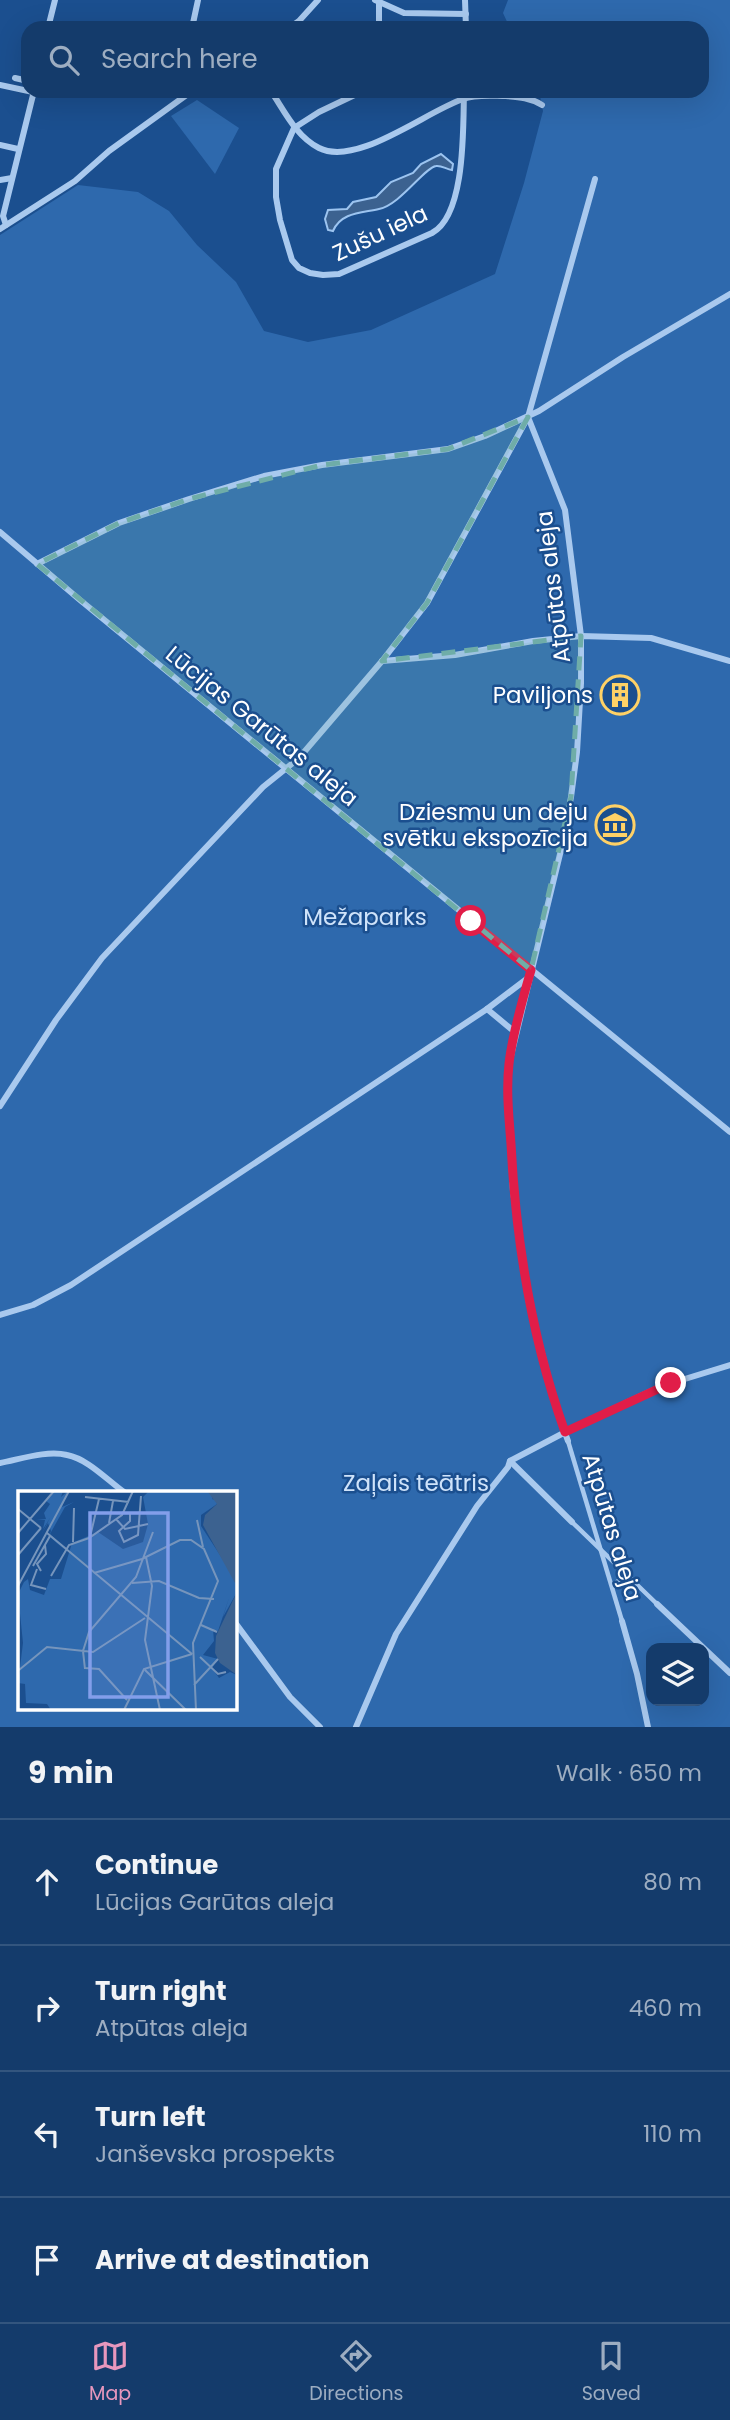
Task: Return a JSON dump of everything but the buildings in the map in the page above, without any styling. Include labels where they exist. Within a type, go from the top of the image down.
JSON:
[{"type":"street","points":[[50,21],[55,0]]},
{"type":"street","points":[[194,21],[198,0]]},
{"type":"street","points":[[299,21],[318,0]]},
{"type":"street","points":[[466,0],[466,21]]},
{"type":"street","points":[[378,21],[377,1],[404,13],[466,14]]},
{"type":"street","points":[[15,78],[21,80]]},
{"type":"street","points":[[0,85],[21,89]]},
{"type":"street","points":[[3,227],[3,216],[31,98]]},
{"type":"street","points":[[3,227],[75,180],[178,98]]},
{"type":"street","points":[[275,98],[294,128],[321,149],[336,153],[353,152],[458,98]]},
{"type":"street","points":[[294,128],[348,98]]},
{"type":"street","name":"Zušu iela","points":[[294,128],[279,158],[275,175],[283,234],[296,265],[310,273],[330,275],[352,269],[432,233],[446,221],[454,201],[462,148],[464,98]]},
{"type":"street","points":[[517,98],[542,105]]},
{"type":"street","points":[[0,145],[18,149]]},
{"type":"street","points":[[0,180],[12,178]]},
{"type":"street","points":[[0,1107],[56,1020],[103,958],[263,787],[299,758],[428,603],[528,417],[595,179]]},
{"type":"street","points":[[37,564],[119,523],[264,476],[322,464],[448,449],[485,436],[528,417],[730,294]]},
{"type":"street","name":"Atpūtas aleja","points":[[528,417],[565,510],[581,636],[577,752],[571,797],[509,1064],[508,1101],[513,1191],[529,1303],[557,1411],[622,1620],[648,1727]]},
{"type":"street","name":"Lūcijas Garūtas aleja","points":[[0,532],[287,768],[531,974],[730,1132]]},
{"type":"street","points":[[382,661],[454,655],[533,641],[581,636],[651,638],[730,661]]},
{"type":"street","points":[[0,1315],[33,1305],[71,1285],[487,1009],[531,974]]},
{"type":"street","points":[[487,1009],[516,1033]]},
{"type":"street","points":[[510,1461],[565,1432],[671,1383],[730,1365]]},
{"type":"street","points":[[0,1463],[54,1454],[68,1455],[88,1465],[121,1491]]},
{"type":"street","points":[[510,1461],[730,1673]]},
{"type":"street","points":[[356,1727],[396,1634],[477,1506],[509,1467],[510,1461]]},
{"type":"street","points":[[613,1588],[625,1573]]},
{"type":"street","points":[[236,1624],[290,1697],[320,1727]]},
{"type":"highlighted area","points":[[528,417],[427,603],[382,661],[581,636],[571,797],[531,970],[37,564],[119,523],[189,499],[322,465],[448,449]]},
{"type":"green space","name":"Mežaparks","points":[[508,0],[730,0],[730,1727],[0,1727],[0,235],[78,185],[138,192],[169,211],[197,245],[236,282],[264,331],[308,342],[371,330],[495,274],[524,183],[543,111],[540,98],[709,98],[709,21],[507,21],[503,13]]},
{"type":"green space","points":[[197,100],[239,128],[215,174],[171,116]]},
{"type":"shaded area","points":[[441,154],[453,164],[452,170],[438,166],[431,168],[387,206],[347,217],[341,220],[333,231],[328,230],[325,219],[328,210],[347,209],[353,202],[376,197],[391,182],[413,173],[421,164]]},
{"type":"place","name":"Paviljons","points":[[620,695]]},
{"type":"place","name":"Dziesmu un deju svētku ekspozīcija","points":[[615,825]]},
{"type":"route","points":[[471,921],[531,970],[509,1064],[508,1101],[513,1191],[529,1303],[565,1432],[671,1383]]},
{"type":"park label","name":"Zaļais teātris","points":[[416,1483]]}]
